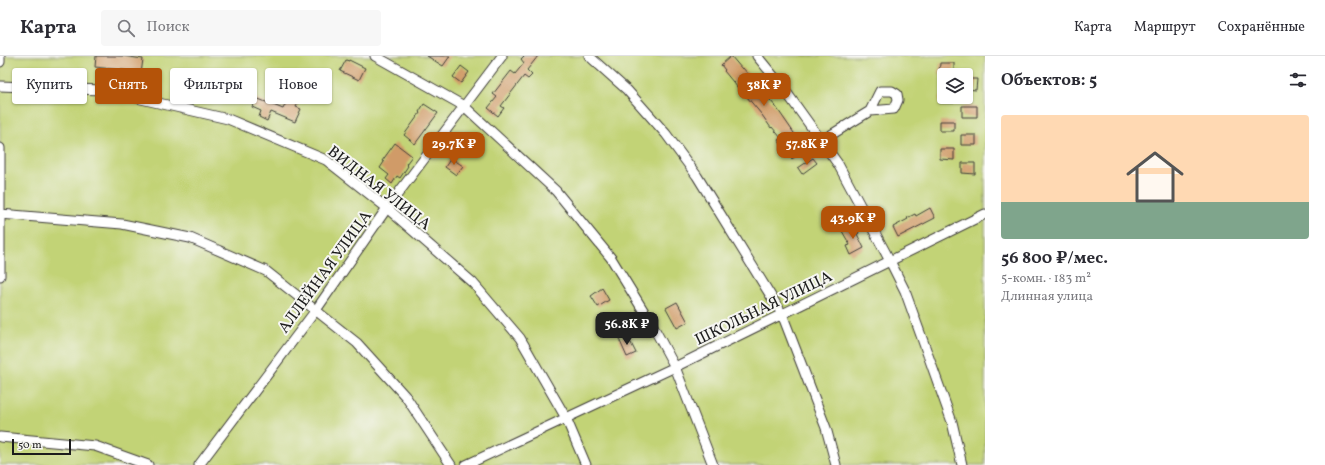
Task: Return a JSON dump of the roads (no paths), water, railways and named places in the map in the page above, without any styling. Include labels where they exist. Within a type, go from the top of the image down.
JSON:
[{"type":"street","points":[[0,56],[0,62]]},
{"type":"street","points":[[375,56],[464,106],[556,191],[606,252],[654,328],[675,367],[714,465]]},
{"type":"street","name":"АЛЛЕЙНАЯ УЛИЦА","points":[[199,465],[316,310],[387,208],[502,56]]},
{"type":"street","points":[[589,56],[627,90],[666,134],[697,176],[782,314],[826,428],[836,465]]},
{"type":"street","points":[[757,56],[784,89],[838,164],[890,261],[905,291],[952,422],[962,465]]},
{"type":"street","name":"ВИДНАЯ УЛИЦА","points":[[0,86],[102,90],[228,120],[326,160],[387,208],[473,283],[520,338],[566,418],[586,465]]},
{"type":"street","points":[[821,141],[870,111]]},
{"type":"street","points":[[0,148],[0,276]]},
{"type":"street","points":[[0,214],[122,224],[190,238],[266,271],[357,343],[406,397],[451,465]]},
{"type":"street","name":"ШКОЛЬНАЯ УЛИЦА","points":[[466,465],[675,367],[985,214]]},
{"type":"street","points":[[0,437],[95,446],[148,465]]}]
